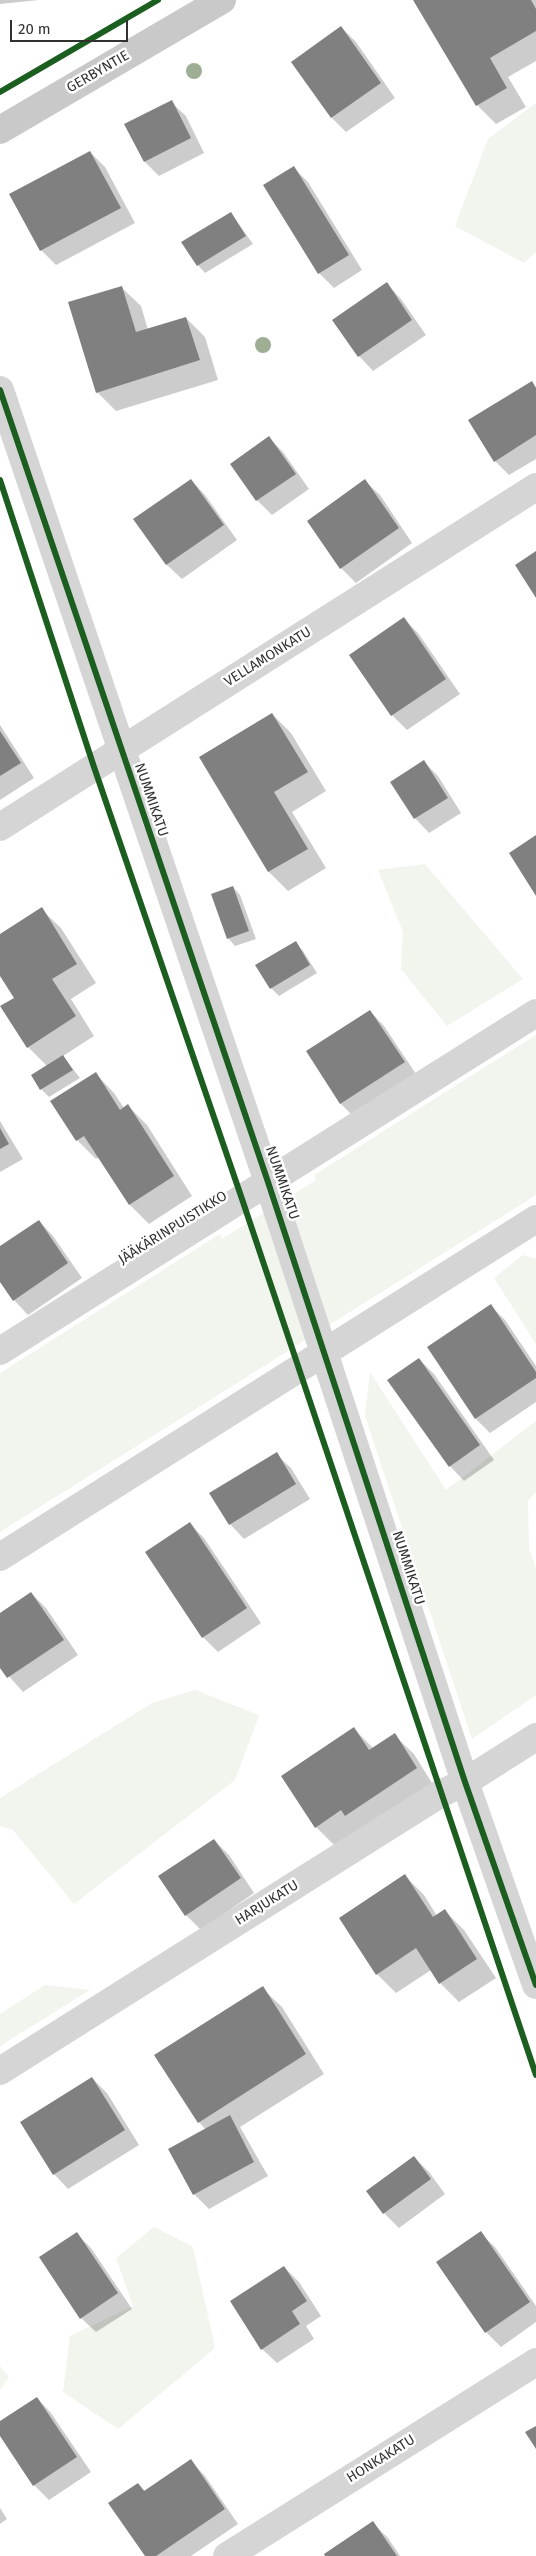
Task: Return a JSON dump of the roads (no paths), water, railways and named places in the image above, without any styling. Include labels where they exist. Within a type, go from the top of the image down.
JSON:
[{"type":"main road","name":"GERBYNTIE","points":[[0,130],[222,0]]},
{"type":"street","name":"NUMMIKATU","points":[[0,390],[268,1182],[465,1782],[536,1985]]},
{"type":"street","name":"VELLAMONKATU","points":[[0,827],[536,486]]},
{"type":"street","name":"JÄÄKÄRINPUISTIKKO","points":[[0,1351],[536,1013]]},
{"type":"street","points":[[0,1557],[536,1219]]},
{"type":"street","name":"HARJUKATU","points":[[0,2071],[440,1794],[465,1782],[536,1737]]},
{"type":"street","name":"HONKAKATU","points":[[227,2556],[536,2362]]}]
